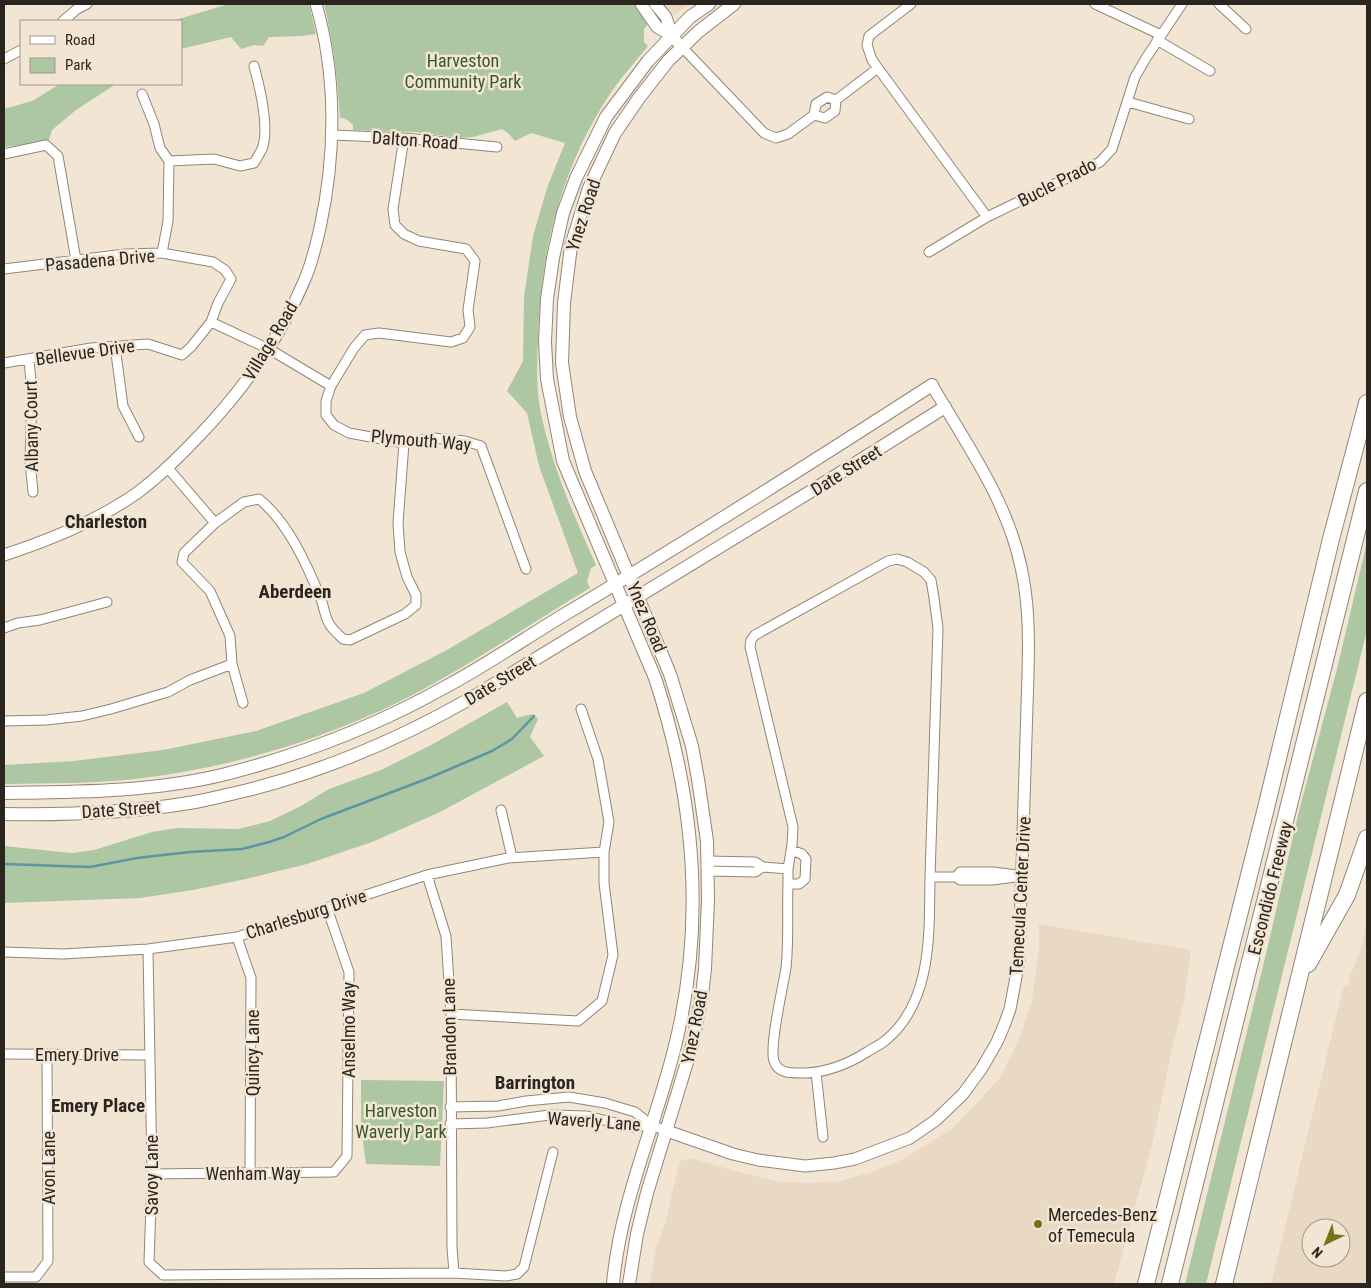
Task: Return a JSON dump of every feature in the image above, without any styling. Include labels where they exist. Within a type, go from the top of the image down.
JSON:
[{"type":"highway","points":[[1146,1284],[1266,808],[1331,539],[1367,403]]},
{"type":"highway","name":"Escondido Freeway","points":[[1170,1284],[1367,491]]},
{"type":"highway","points":[[1224,1284],[1367,701]]},
{"type":"highway","points":[[1298,981],[1347,895],[1367,838]]},
{"type":"main road","name":"Ynez Road","points":[[613,1284],[629,1194],[674,1050],[685,999],[691,942],[692,869],[679,762],[662,700],[655,678],[563,461],[547,379],[545,342],[547,299],[553,258],[563,214],[576,178],[606,117],[625,89],[648,61],[690,17],[709,4]]},
{"type":"main road","name":"Ynez Road","points":[[629,1284],[637,1234],[647,1193],[692,1046],[702,995],[707,939],[705,832],[692,746],[670,674],[585,471],[570,417],[562,363],[564,303],[571,246],[589,188],[620,126],[668,61],[698,32],[734,4]]},
{"type":"main road","name":"Date Street","points":[[4,793],[129,788],[175,783],[223,774],[265,763],[339,739],[448,686],[739,510],[932,386]]},
{"type":"main road","name":"Date Street","points":[[4,814],[96,812],[190,803],[266,786],[308,774],[374,748],[440,716],[796,500],[945,407]]},
{"type":"main road","points":[[683,791],[692,803],[698,860],[700,865],[707,866]]},
{"type":"street","points":[[64,20],[76,6],[87,4]]},
{"type":"street","name":"Village Road","points":[[4,555],[39,544],[106,513],[137,492],[188,448],[231,401],[269,349],[306,278],[316,246],[330,175],[333,135],[326,46],[316,4]]},
{"type":"street","points":[[641,4],[657,27],[672,36],[764,133],[776,138],[788,134],[814,115],[816,104],[827,97],[836,100]]},
{"type":"street","points":[[655,4],[666,17],[672,36]]},
{"type":"street","points":[[911,4],[869,36],[866,45],[872,60],[987,217]]},
{"type":"street","points":[[1095,4],[1159,38],[1210,71]]},
{"type":"street","name":"Bucle Prado","points":[[929,252],[987,217],[1100,162],[1112,149],[1135,77],[1182,4]]},
{"type":"street","points":[[1219,4],[1246,29]]},
{"type":"street","points":[[4,59],[20,51]]},
{"type":"street","points":[[169,161],[214,158],[240,166],[254,163],[263,147],[265,121],[254,66]]},
{"type":"street","points":[[814,115],[825,118],[835,111],[836,100],[878,68]]},
{"type":"street","points":[[142,94],[154,124],[160,148],[169,161],[168,221],[162,253]]},
{"type":"street","points":[[1128,102],[1189,119]]},
{"type":"street","name":"Dalton Road","points":[[333,135],[404,138],[498,148]]},
{"type":"street","points":[[211,322],[269,349],[331,386],[354,348],[366,335],[378,332],[451,342],[463,338],[470,327],[468,310],[475,261],[466,249],[419,241],[404,234],[395,225],[393,210],[404,138]]},
{"type":"street","points":[[4,154],[46,145],[58,156],[76,260]]},
{"type":"street","name":"Pasadena Drive","points":[[4,269],[125,254],[162,253],[213,262],[225,270],[231,279],[218,303],[211,322]]},
{"type":"street","name":"Bellevue Drive","points":[[4,363],[92,348],[148,344],[182,355],[211,322]]},
{"type":"street","points":[[114,346],[123,406],[139,437]]},
{"type":"street","name":"Albany Court","points":[[29,360],[32,394],[30,462],[33,492]]},
{"type":"street","name":"Plymouth Way","points":[[331,386],[326,401],[326,415],[334,425],[349,433],[404,443],[433,438],[465,441],[481,446],[526,569]]},
{"type":"street","name":"Temecula Center Drive","points":[[667,1131],[734,1154],[758,1160],[805,1166],[834,1164],[855,1158],[910,1138],[936,1120],[956,1102],[972,1083],[997,1042],[1005,1023],[1012,1002],[1019,962],[1029,666],[1026,595],[1013,535],[1001,506],[989,480],[932,386]]},
{"type":"street","points":[[243,703],[232,664],[230,636],[210,591],[182,562],[184,553],[215,523],[244,502],[259,499],[272,510],[285,528],[306,566],[322,601],[329,624],[343,639],[350,640],[405,614],[416,605],[416,595],[407,577],[400,552],[398,523],[404,443]]},
{"type":"street","points":[[167,467],[215,523]]},
{"type":"street","points":[[897,560],[916,566],[931,580],[938,628],[929,931],[924,968],[917,998],[903,1021],[886,1040],[856,1059],[833,1069],[790,1073],[780,1070],[774,1062],[773,1047],[786,966],[788,869],[792,826],[750,646],[751,640],[755,635],[888,561],[897,560]]},
{"type":"street","points":[[4,628],[107,602]]},
{"type":"street","points":[[4,721],[46,720],[82,716],[111,709],[168,692],[190,680],[232,664]]},
{"type":"street","points":[[450,1014],[578,1021],[602,1001],[613,956],[604,883],[604,852],[609,822],[598,759],[581,709]]},
{"type":"street","points":[[501,810],[512,858]]},
{"type":"street","points":[[788,884],[799,884],[805,879],[806,873],[806,860],[802,854],[791,850]]},
{"type":"street","name":"Charlesburg Drive","points":[[4,952],[63,954],[148,949],[237,937],[426,874],[512,858],[604,852]]},
{"type":"street","points":[[707,866],[755,872],[763,867],[788,869]]},
{"type":"street","name":"Brandon Lane","points":[[426,874],[446,936],[450,1014],[450,1124],[454,1273]]},
{"type":"street","points":[[930,877],[956,877],[960,880],[992,880],[1023,876]]},
{"type":"street","name":"Anselmo Way","points":[[328,908],[349,972],[347,1156]]},
{"type":"street","name":"Quincy Lane","points":[[237,937],[252,978],[250,1172]]},
{"type":"street","name":"Savoy Lane","points":[[148,949],[152,1174],[150,1262],[163,1275],[454,1273]]},
{"type":"street","name":"Emery Drive","points":[[4,1054],[150,1055]]},
{"type":"street","name":"Avon Lane","points":[[4,1277],[36,1277],[48,1261],[47,1054]]},
{"type":"street","points":[[816,1072],[823,1137]]},
{"type":"street","name":"Waverly Lane","points":[[450,1107],[498,1106],[569,1097],[606,1103],[635,1112],[651,1124]]},
{"type":"street","name":"Waverly Lane","points":[[450,1124],[487,1123],[550,1115],[587,1116],[632,1127],[651,1124]]},
{"type":"street","points":[[651,1124],[667,1131]]},
{"type":"street","points":[[454,1273],[506,1276],[517,1274],[524,1268],[553,1152]]},
{"type":"street","name":"Wenham Way","points":[[152,1174],[334,1172],[347,1156]]},
{"type":"shaded area","points":[[659,4],[691,4],[675,14]]},
{"type":"shaded area","points":[[1039,924],[1191,950],[1184,1001],[1154,1137],[1114,1284],[650,1284],[656,1248],[665,1224],[680,1161],[691,1158],[781,1182],[813,1183],[840,1181],[872,1172],[905,1158],[953,1128],[1000,1078],[1018,1042],[1032,1001],[1039,948]]},
{"type":"shaded area","points":[[1367,924],[1367,1284],[1271,1284],[1344,985],[1349,986],[1349,978],[1360,952]]},
{"type":"green space","points":[[229,4],[309,4],[316,34],[269,37],[263,46],[254,45],[241,49],[231,37],[182,49],[182,20],[175,20]]},
{"type":"green space","name":"Harveston Community Park","points":[[324,4],[634,4],[648,24],[644,29],[644,42],[648,46],[616,85],[595,119],[580,148],[568,178],[557,208],[549,240],[540,304],[537,373],[540,409],[556,469],[596,565],[591,568],[587,581],[590,588],[435,683],[382,710],[325,734],[235,761],[174,774],[126,780],[4,784],[4,765],[74,761],[163,750],[256,731],[364,693],[445,651],[578,573],[539,466],[527,413],[507,391],[523,361],[524,297],[533,236],[547,188],[565,143],[531,133],[515,141],[502,129],[473,137],[461,138],[415,132],[353,130],[353,125],[350,122],[340,118],[335,60]]},
{"type":"green space","points":[[58,85],[114,85],[76,110],[52,130],[48,142],[4,147],[4,109],[32,101]]},
{"type":"green space","points":[[1367,542],[1367,630],[1206,1284],[1185,1284],[1299,811],[1337,669]]},
{"type":"green space","points":[[507,702],[517,718],[532,714],[538,719],[530,737],[544,756],[440,812],[372,842],[307,864],[193,890],[140,898],[4,903],[4,846],[72,853],[94,850],[152,832],[177,828],[239,829],[270,821],[301,806],[329,789],[381,770],[433,744]]},
{"type":"green space","name":"Harveston Waverly Park","points":[[361,1080],[444,1081],[440,1166],[366,1164],[361,1127]]},
{"type":"waterway","points":[[4,864],[90,867],[137,858],[242,849],[269,842],[321,819],[429,778],[492,751],[512,739],[534,716]]},
{"type":"place","name":"Mercedes-Benz of Temecula","points":[[1038,1224]]},
{"type":"district","name":"Charleston","points":[[106,521]]},
{"type":"district","name":"Aberdeen","points":[[295,591]]},
{"type":"district","name":"Barrington","points":[[535,1082]]},
{"type":"district","name":"Emery Place","points":[[98,1105]]}]
